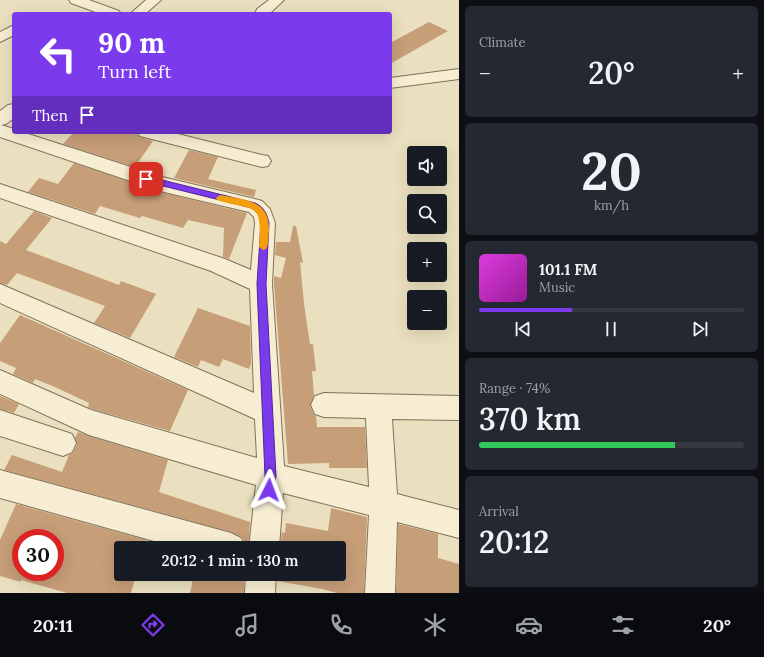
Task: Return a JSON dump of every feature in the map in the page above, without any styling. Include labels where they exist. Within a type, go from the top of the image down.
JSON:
[{"type":"street","points":[[76,0],[109,12]]},
{"type":"street","points":[[139,12],[154,0]]},
{"type":"street","points":[[262,12],[277,0]]},
{"type":"street","points":[[0,38],[12,30]]},
{"type":"street","points":[[392,83],[459,74]]},
{"type":"street","points":[[0,120],[12,111]]},
{"type":"street","points":[[0,132],[160,184],[255,206],[263,214],[265,223],[261,284],[271,476],[265,541]]},
{"type":"street","points":[[160,134],[262,161]]},
{"type":"street","points":[[0,191],[218,265],[261,284]]},
{"type":"street","points":[[0,293],[268,411]]},
{"type":"street","points":[[0,382],[88,422],[271,476],[459,524]]},
{"type":"street","points":[[324,405],[459,408]]},
{"type":"street","points":[[378,405],[384,504],[380,593]]},
{"type":"street","points":[[0,423],[63,443]]},
{"type":"street","points":[[0,484],[206,541]]},
{"type":"street","points":[[260,593],[261,581]]},
{"type":"building","points":[[429,22],[448,31],[392,63],[392,42]]},
{"type":"building","points":[[72,134],[137,134],[140,137],[153,141],[135,167],[63,144]]},
{"type":"building","points":[[189,150],[218,157],[208,179],[256,190],[254,197],[174,178]]},
{"type":"building","points":[[74,163],[160,192],[247,213],[229,259],[223,257],[224,228],[188,220],[183,228],[142,216],[140,218],[100,206],[95,214],[28,192],[39,178],[58,184]]},
{"type":"building","points":[[34,211],[52,218],[26,250],[119,285],[121,281],[156,294],[130,338],[94,323],[105,306],[17,273],[7,285],[0,283],[0,241],[6,244]]},
{"type":"building","points":[[293,226],[296,226],[303,263],[300,262],[304,304],[310,344],[313,344],[316,371],[312,371],[314,395],[310,406],[314,415],[316,416],[317,427],[365,427],[367,468],[329,468],[329,463],[288,464],[274,276],[281,278],[286,258],[275,255],[276,242],[290,242]]},
{"type":"building","points":[[198,308],[250,326],[251,363],[249,369],[223,359],[219,367],[201,360],[198,367],[174,357]]},
{"type":"building","points":[[20,315],[188,390],[170,431],[92,409],[88,407],[89,403],[55,387],[35,379],[33,383],[13,374],[16,368],[0,361],[0,343]]},
{"type":"building","points":[[0,396],[19,404],[14,413],[0,409]]},
{"type":"building","points":[[78,432],[168,460],[159,492],[250,522],[249,541],[244,541],[242,537],[231,532],[4,470],[12,455],[62,472],[69,455],[73,453],[77,444],[75,438]]},
{"type":"building","points":[[16,504],[146,540],[114,541],[114,581],[134,581],[131,593],[67,593],[25,581],[64,581],[64,529],[12,529],[12,579],[0,576],[0,540]]},
{"type":"building","points":[[331,508],[367,517],[364,593],[337,593],[277,581],[346,581],[346,541],[281,541],[282,532],[285,533],[286,523],[328,531]]},
{"type":"building","points":[[398,524],[438,534],[438,558],[459,564],[459,593],[396,593]]},
{"type":"building","points":[[193,581],[244,581],[244,593],[190,593]]},
{"type":"slow traffic","points":[[220,198],[255,206],[263,214],[265,223],[263,247]]},
{"type":"route","points":[[146,179],[160,184],[255,206],[263,214],[265,223],[261,284],[271,476],[269,490]]}]
